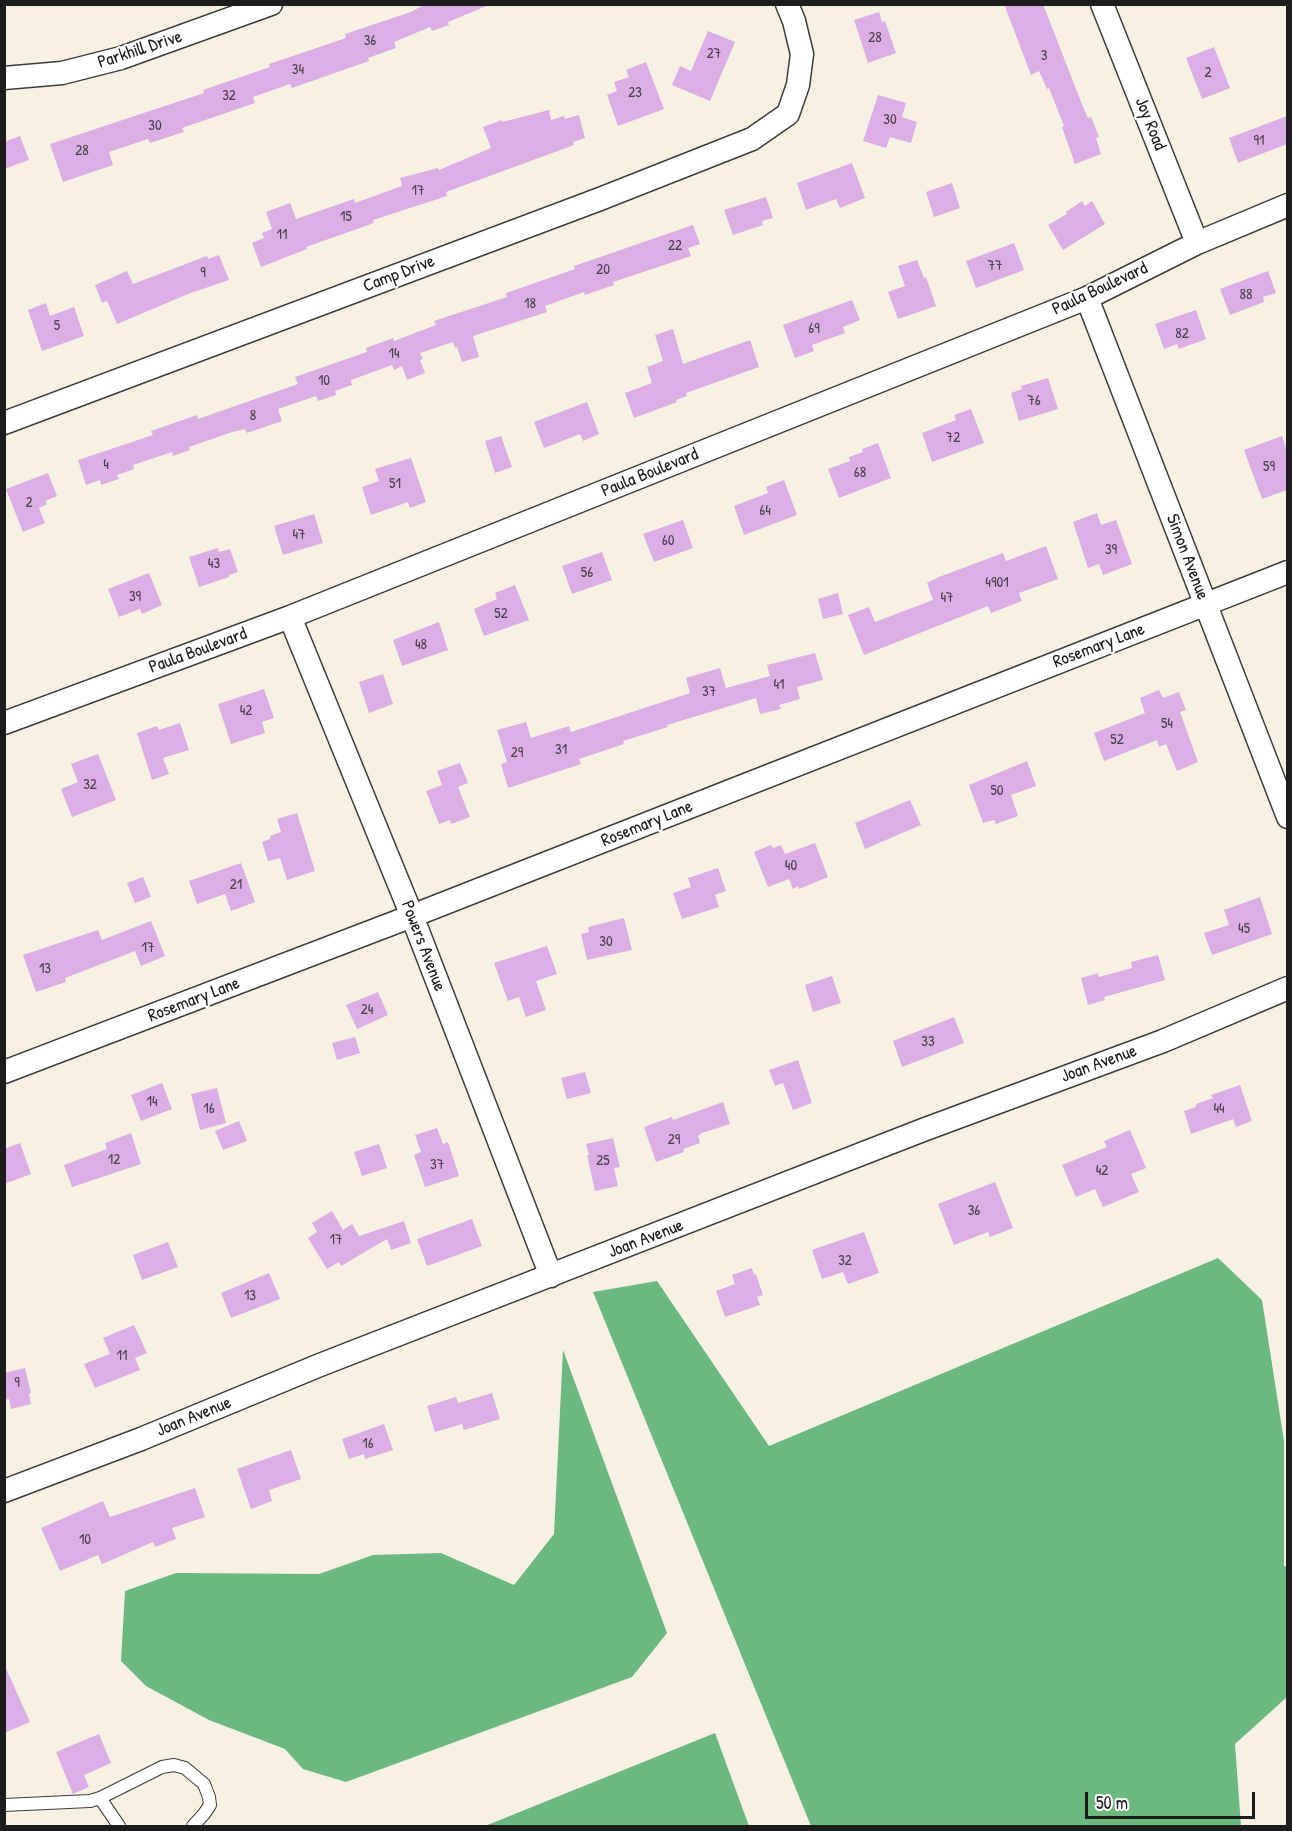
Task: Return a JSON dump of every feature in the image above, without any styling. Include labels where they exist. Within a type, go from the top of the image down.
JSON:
[{"type":"street","name":"Parkhill Drive","points":[[4,78],[62,73],[121,58],[271,4]]},
{"type":"street","name":"Camp Drive","points":[[4,423],[610,195],[752,139],[788,114],[798,85],[802,54],[794,21],[787,4]]},
{"type":"street","name":"Joy Road","points":[[1102,4],[1197,243]]},
{"type":"street","name":"Paula Boulevard","points":[[4,723],[290,617],[1087,298],[1197,243],[1287,205]]},
{"type":"street","name":"Simon Avenue","points":[[1087,298],[1287,817]]},
{"type":"street","name":"Rosemary Lane","points":[[4,1072],[412,916],[1287,572]]},
{"type":"street","name":"Powers Avenue","points":[[290,617],[412,916],[551,1276]]},
{"type":"street","name":"Joan Avenue","points":[[4,1491],[923,1130],[1163,1041],[1287,988]]},
{"type":"lane","points":[[4,1804],[90,1801],[162,1767],[174,1765],[185,1768],[204,1784],[209,1797],[210,1805],[193,1827]]},
{"type":"lane","points":[[100,1798],[118,1827]]},
{"type":"green space","points":[[1218,1258],[1262,1300],[1284,1441],[1284,1566],[1288,1567],[1287,1697],[1235,1744],[1241,1826],[811,1826],[593,1292],[657,1281],[769,1446]]},
{"type":"green space","points":[[563,1350],[667,1633],[632,1677],[346,1782],[303,1769],[285,1749],[209,1720],[146,1686],[121,1661],[125,1591],[176,1573],[319,1574],[373,1555],[441,1553],[514,1585],[554,1534]]},
{"type":"green space","points":[[715,1733],[749,1826],[485,1826]]},
{"type":"building","points":[[425,4],[489,5],[448,22],[449,25],[432,31],[430,27],[394,42],[396,48],[368,58],[369,61],[292,88],[290,84],[253,97],[255,103],[182,128],[184,132],[150,143],[148,139],[109,152],[113,165],[63,182],[50,144],[204,93],[203,90],[270,67],[269,64],[346,38],[345,34],[411,12]]},
{"type":"building","points":[[1004,4],[1043,4],[1083,107],[1088,118],[1091,117],[1099,137],[1096,138],[1101,154],[1075,164],[1062,127],[1064,126],[1049,88],[1047,89],[1039,71],[1031,75]]},
{"type":"building","points":[[879,12],[882,22],[885,21],[896,53],[868,63],[854,20]]},
{"type":"building","points":[[708,31],[735,42],[710,101],[672,85],[680,66],[691,71]]},
{"type":"building","points":[[1214,47],[1230,88],[1202,99],[1186,58]]},
{"type":"building","points":[[646,62],[664,109],[618,126],[607,95],[617,91],[614,82],[629,77],[626,70]]},
{"type":"building","points":[[878,95],[906,103],[902,117],[917,122],[911,143],[890,137],[886,148],[863,141]]},
{"type":"building","points":[[549,110],[551,120],[579,115],[585,138],[573,142],[574,145],[446,192],[447,196],[373,220],[374,223],[306,247],[307,249],[261,267],[252,243],[264,238],[262,233],[272,229],[266,212],[290,203],[296,219],[354,199],[355,203],[402,186],[400,178],[438,168],[439,170],[491,148],[483,127],[502,120],[502,122]]},
{"type":"building","points":[[1287,116],[1287,144],[1238,163],[1229,138]]},
{"type":"building","points":[[20,136],[29,160],[4,169],[4,142]]},
{"type":"building","points":[[852,163],[865,198],[840,208],[836,199],[806,210],[797,183]]},
{"type":"building","points":[[952,183],[960,208],[934,217],[926,192]]},
{"type":"building","points":[[766,197],[773,218],[762,221],[763,225],[733,235],[724,210]]},
{"type":"building","points":[[1082,201],[1085,206],[1092,201],[1105,224],[1063,250],[1048,225],[1067,214],[1066,212]]},
{"type":"building","points":[[693,225],[700,244],[688,248],[691,256],[613,282],[614,285],[585,295],[584,292],[545,306],[547,312],[473,336],[479,357],[462,362],[453,342],[420,353],[425,373],[407,380],[402,366],[394,370],[392,365],[351,380],[352,385],[335,391],[336,395],[318,401],[316,396],[278,409],[282,421],[247,433],[245,429],[232,432],[189,447],[190,450],[173,456],[172,452],[133,465],[134,469],[117,475],[119,479],[101,485],[100,480],[86,485],[78,460],[153,435],[151,431],[197,415],[198,419],[298,384],[295,377],[367,352],[366,348],[393,338],[394,341],[436,325],[434,321],[507,297],[506,293],[575,269],[574,266]]},
{"type":"building","points":[[1014,243],[1024,270],[976,288],[966,261]]},
{"type":"building","points":[[219,255],[229,280],[188,294],[117,324],[107,301],[102,303],[95,285],[127,271],[133,284],[207,256],[208,259]]},
{"type":"building","points":[[917,260],[924,278],[926,277],[936,306],[898,319],[888,292],[905,286],[898,266]]},
{"type":"building","points":[[1268,271],[1276,293],[1263,297],[1264,302],[1230,315],[1220,289]]},
{"type":"building","points":[[852,300],[860,320],[843,327],[845,333],[812,345],[814,351],[795,358],[783,325]]},
{"type":"building","points":[[46,303],[50,316],[74,307],[84,336],[42,351],[28,310]]},
{"type":"building","points":[[1196,310],[1206,339],[1179,349],[1177,344],[1164,349],[1155,324]]},
{"type":"building","points":[[673,329],[683,364],[750,340],[759,367],[686,393],[687,396],[676,400],[677,402],[634,418],[625,393],[652,383],[647,367],[663,361],[655,335]]},
{"type":"building","points":[[1048,378],[1058,409],[1019,421],[1011,393],[1022,389],[1021,386]]},
{"type":"building","points":[[587,402],[599,434],[583,441],[580,434],[544,448],[534,422]]},
{"type":"building","points":[[971,409],[984,443],[932,462],[922,433],[956,420],[954,415]]},
{"type":"building","points":[[501,436],[512,467],[495,473],[485,441]]},
{"type":"building","points":[[1282,436],[1287,451],[1287,490],[1262,499],[1244,450]]},
{"type":"building","points":[[878,443],[891,478],[839,498],[828,469],[850,461],[849,457]]},
{"type":"building","points":[[411,458],[426,502],[410,508],[408,502],[371,515],[362,487],[379,481],[375,469]]},
{"type":"building","points":[[48,473],[57,496],[45,501],[47,504],[39,508],[45,523],[23,532],[6,489]]},
{"type":"building","points":[[784,480],[797,515],[744,535],[734,506],[768,493],[766,487]]},
{"type":"building","points":[[1097,513],[1101,525],[1116,520],[1132,564],[1103,575],[1099,564],[1088,568],[1073,522]]},
{"type":"building","points":[[314,514],[323,543],[283,555],[274,526]]},
{"type":"building","points":[[683,520],[693,548],[654,562],[643,534]]},
{"type":"building","points":[[1046,546],[1058,579],[1019,593],[1022,601],[991,613],[988,606],[864,655],[848,615],[869,607],[875,622],[933,600],[927,583],[939,577],[1003,553],[1006,561]]},
{"type":"building","points":[[218,548],[219,552],[230,549],[238,572],[199,587],[189,557]]},
{"type":"building","points":[[602,552],[612,580],[572,594],[562,566]]},
{"type":"building","points":[[149,573],[162,605],[142,614],[140,609],[119,617],[108,589]]},
{"type":"building","points":[[515,585],[529,620],[484,636],[474,609],[497,599],[495,593]]},
{"type":"building","points":[[838,593],[843,614],[823,619],[818,599]]},
{"type":"building","points":[[439,622],[448,650],[402,666],[393,640]]},
{"type":"building","points":[[815,653],[823,680],[797,687],[800,699],[779,705],[781,709],[760,714],[756,698],[667,725],[668,727],[623,741],[624,744],[579,759],[581,764],[508,788],[501,764],[507,762],[497,730],[526,722],[531,738],[569,726],[571,732],[690,693],[686,678],[720,668],[726,688],[770,676],[767,665]]},
{"type":"building","points":[[383,674],[393,704],[369,713],[359,682]]},
{"type":"building","points":[[264,689],[274,718],[262,722],[265,733],[231,744],[218,704]]},
{"type":"building","points":[[1159,690],[1163,698],[1179,692],[1186,710],[1180,712],[1198,762],[1177,771],[1166,744],[1159,747],[1157,740],[1104,761],[1094,733],[1145,713],[1140,698]]},
{"type":"building","points":[[180,723],[189,750],[163,758],[169,774],[152,780],[137,733],[157,726],[159,730]]},
{"type":"building","points":[[98,754],[116,800],[72,817],[61,789],[78,782],[71,764]]},
{"type":"building","points":[[1027,761],[1036,786],[1011,795],[1018,816],[996,824],[994,820],[983,823],[969,785]]},
{"type":"building","points":[[460,763],[468,783],[458,787],[470,817],[451,824],[450,820],[439,824],[426,791],[442,785],[437,771]]},
{"type":"building","points":[[910,800],[921,825],[865,849],[855,823]]},
{"type":"building","points":[[297,813],[315,871],[287,880],[280,858],[268,861],[262,842],[281,832],[277,819]]},
{"type":"building","points":[[815,843],[828,877],[799,889],[798,886],[793,889],[789,879],[768,887],[754,852],[771,845],[773,848],[781,845],[785,854]]},
{"type":"building","points":[[241,863],[255,902],[231,911],[225,894],[197,904],[189,881]]},
{"type":"building","points":[[718,868],[726,891],[715,895],[719,907],[682,919],[673,893],[691,887],[688,878]]},
{"type":"building","points":[[143,877],[151,897],[135,903],[127,883]]},
{"type":"building","points":[[1260,897],[1272,934],[1212,955],[1204,933],[1229,925],[1224,910]]},
{"type":"building","points":[[624,918],[632,950],[587,960],[581,934],[589,932],[588,927]]},
{"type":"building","points":[[151,921],[165,956],[141,966],[135,951],[65,978],[66,982],[36,992],[23,955],[98,930],[102,940]]},
{"type":"building","points":[[547,946],[557,974],[536,981],[546,1010],[526,1017],[519,997],[508,1001],[494,963]]},
{"type":"building","points":[[1158,955],[1165,980],[1104,997],[1105,1000],[1088,1005],[1081,978],[1098,973],[1099,977],[1132,968],[1131,962]]},
{"type":"building","points":[[832,976],[841,1003],[813,1012],[805,985]]},
{"type":"building","points":[[378,992],[388,1015],[357,1029],[346,1005]]},
{"type":"building","points":[[954,1017],[964,1043],[902,1067],[893,1041]]},
{"type":"building","points":[[355,1037],[360,1053],[337,1060],[332,1043]]},
{"type":"building","points":[[798,1060],[812,1103],[793,1110],[783,1083],[775,1086],[769,1070]]},
{"type":"building","points":[[585,1072],[591,1093],[567,1099],[561,1078]]},
{"type":"building","points":[[162,1083],[172,1109],[141,1121],[131,1095]]},
{"type":"building","points":[[1240,1085],[1252,1121],[1236,1127],[1233,1119],[1191,1134],[1184,1111],[1213,1098],[1211,1095]]},
{"type":"building","points":[[217,1088],[226,1123],[200,1130],[191,1094]]},
{"type":"building","points":[[723,1102],[730,1124],[702,1133],[698,1136],[700,1143],[683,1149],[684,1152],[656,1162],[644,1127],[672,1117],[673,1120]]},
{"type":"building","points":[[239,1121],[247,1141],[223,1150],[215,1131]]},
{"type":"building","points":[[437,1128],[443,1144],[448,1142],[459,1176],[425,1187],[414,1155],[421,1152],[415,1135]]},
{"type":"building","points":[[1130,1130],[1146,1168],[1131,1174],[1139,1192],[1103,1207],[1095,1189],[1076,1197],[1062,1165],[1107,1147],[1104,1141]]},
{"type":"building","points":[[131,1133],[141,1164],[72,1187],[64,1165],[107,1149],[105,1143]]},
{"type":"building","points":[[613,1138],[620,1167],[614,1168],[618,1186],[595,1191],[586,1144]]},
{"type":"building","points":[[20,1143],[31,1174],[4,1184],[4,1149]]},
{"type":"building","points":[[379,1144],[387,1168],[362,1176],[354,1152]]},
{"type":"building","points":[[995,1182],[1013,1228],[990,1237],[988,1232],[954,1245],[938,1204]]},
{"type":"building","points":[[332,1211],[343,1230],[352,1224],[359,1236],[404,1221],[411,1243],[391,1250],[387,1239],[341,1266],[339,1262],[327,1269],[308,1238],[317,1232],[312,1223]]},
{"type":"building","points":[[472,1219],[482,1246],[427,1266],[417,1239]]},
{"type":"building","points":[[864,1232],[879,1273],[848,1284],[843,1272],[822,1279],[812,1250]]},
{"type":"building","points":[[168,1242],[178,1267],[142,1280],[133,1255]]},
{"type":"building","points":[[752,1268],[763,1295],[757,1297],[760,1305],[725,1317],[716,1291],[735,1284],[732,1275]]},
{"type":"building","points":[[269,1273],[280,1299],[231,1318],[221,1293]]},
{"type":"building","points":[[134,1325],[147,1353],[135,1358],[140,1370],[95,1388],[84,1364],[110,1354],[103,1338]]},
{"type":"building","points":[[25,1368],[31,1393],[29,1394],[31,1404],[11,1409],[9,1399],[4,1400],[4,1373]]},
{"type":"building","points":[[492,1393],[500,1419],[464,1430],[462,1424],[435,1432],[427,1406],[456,1397],[458,1403]]},
{"type":"building","points":[[384,1424],[393,1450],[365,1459],[364,1454],[349,1459],[342,1439]]},
{"type":"building","points":[[291,1450],[301,1479],[269,1490],[272,1501],[251,1509],[237,1469]]},
{"type":"building","points":[[195,1488],[205,1517],[172,1528],[176,1539],[155,1547],[153,1542],[102,1564],[98,1555],[60,1571],[41,1528],[103,1501],[110,1517]]},
{"type":"building","points":[[4,1664],[30,1722],[4,1733]]},
{"type":"building","points":[[99,1734],[111,1763],[84,1775],[89,1787],[73,1794],[56,1752]]}]
